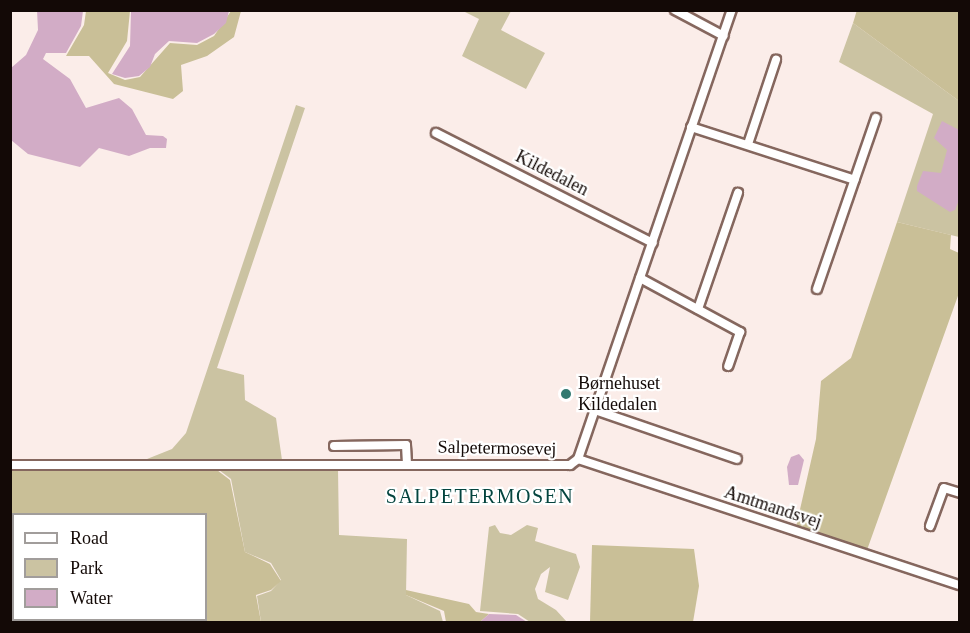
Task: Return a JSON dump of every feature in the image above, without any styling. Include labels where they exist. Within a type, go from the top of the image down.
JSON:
[{"type":"street","points":[[675,10],[724,36]]},
{"type":"street","name":"Salpetermosevej","points":[[10,465],[407,462],[561,466],[578,459],[732,10]]},
{"type":"street","points":[[748,144],[776,60]]},
{"type":"street","points":[[817,289],[876,118]]},
{"type":"street","points":[[691,127],[855,180]]},
{"type":"street","name":"Kildedalen","points":[[436,133],[653,243]]},
{"type":"street","points":[[698,309],[738,193]]},
{"type":"street","points":[[640,278],[740,332],[728,366]]},
{"type":"street","points":[[595,410],[737,459]]},
{"type":"street","points":[[334,446],[406,445],[407,462]]},
{"type":"street","name":"Amtmandsvej","points":[[578,459],[960,585]]},
{"type":"street","points":[[930,526],[944,488],[960,493]]},
{"type":"green space","points":[[463,11],[511,11],[501,30],[545,53],[526,89],[462,56],[479,19]]},
{"type":"green space","points":[[853,23],[959,101],[959,237],[897,222],[933,114],[839,62]]},
{"type":"green space","points":[[296,105],[305,108],[217,368],[244,375],[245,400],[276,418],[282,460],[147,459],[172,449],[186,433]]},
{"type":"green space","points":[[215,467],[338,469],[339,535],[407,539],[406,595],[440,611],[443,622],[261,622],[257,596],[271,591],[281,580],[271,563],[245,552],[231,479]]},
{"type":"green space","points":[[495,525],[500,533],[511,535],[527,525],[538,528],[535,541],[576,554],[580,567],[568,600],[545,592],[550,567],[541,574],[535,589],[538,599],[556,610],[567,622],[530,622],[518,614],[480,611],[489,527]]},
{"type":"shaded area","points":[[857,10],[959,11],[959,101],[853,23]]},
{"type":"shaded area","points":[[86,11],[130,11],[127,41],[108,73],[125,80],[140,77],[170,43],[197,45],[214,36],[231,11],[241,11],[234,37],[207,56],[181,65],[183,91],[173,99],[114,84],[89,56],[66,56],[84,25]]},
{"type":"shaded area","points":[[897,222],[951,235],[950,249],[959,253],[959,293],[867,550],[796,527],[816,439],[821,381],[851,358]]},
{"type":"shaded area","points":[[213,467],[230,480],[245,552],[270,564],[281,581],[271,590],[256,595],[261,622],[11,622],[10,468]]},
{"type":"shaded area","points":[[592,545],[694,549],[699,586],[693,622],[590,622]]},
{"type":"shaded area","points":[[406,590],[469,604],[476,612],[489,614],[480,622],[446,622],[444,611],[406,595]]},
{"type":"water","points":[[37,10],[83,11],[81,26],[66,53],[46,53],[43,59],[70,79],[86,108],[119,98],[132,109],[146,135],[163,136],[167,139],[166,148],[150,148],[129,156],[99,148],[80,167],[28,154],[11,140],[11,68],[26,55],[38,30]]},
{"type":"water","points":[[131,11],[229,11],[226,23],[214,34],[197,43],[169,41],[155,54],[150,67],[139,76],[125,78],[112,74],[130,46]]},
{"type":"water","points":[[942,121],[959,130],[959,200],[955,210],[950,212],[917,191],[923,171],[941,173],[947,150],[934,138]]},
{"type":"water","points":[[799,454],[804,460],[798,485],[789,485],[787,467],[791,457]]},
{"type":"water","points":[[489,614],[516,615],[527,622],[480,622]]},
{"type":"place","name":"Børnehuset Kildedalen","points":[[566,394]]},
{"type":"district","name":"SALPETERMOSEN","points":[[480,496]]}]
